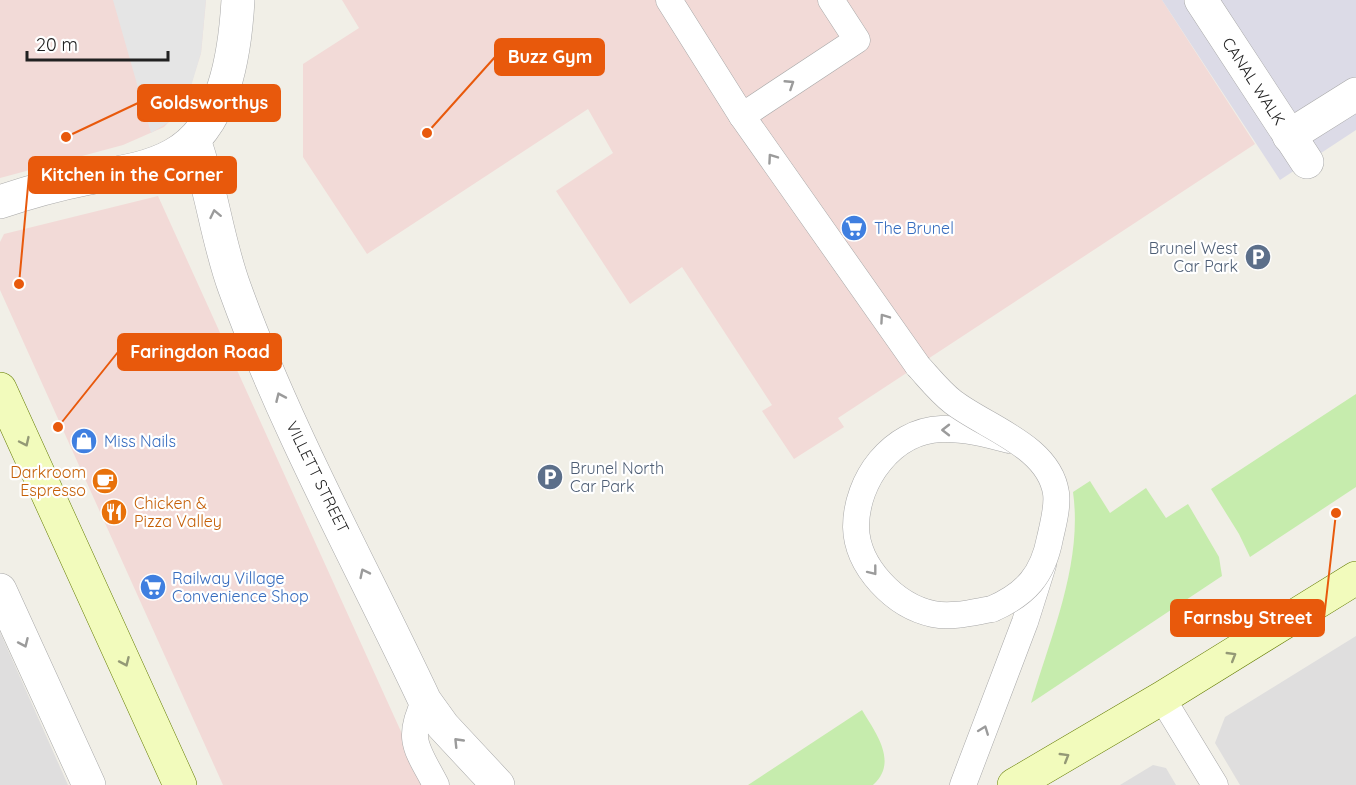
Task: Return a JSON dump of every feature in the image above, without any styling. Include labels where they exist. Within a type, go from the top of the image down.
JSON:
[{"type":"street","points":[[0,202],[29,192],[141,168],[175,154],[194,141],[214,112],[221,96],[228,69],[238,0]]},
{"type":"street","name":"CANAL WALK","points":[[1201,0],[1298,149],[1356,93]]},
{"type":"street","name":"VILLETT STREET","points":[[194,141],[210,192],[222,248],[251,330],[284,407],[424,701],[443,726],[498,785]]},
{"type":"street","points":[[0,389],[180,785]]},
{"type":"street","points":[[1014,785],[1162,698],[1356,578]]},
{"type":"street","points":[[0,590],[88,785]]},
{"type":"lane","points":[[669,0],[741,116],[918,366],[952,401],[1026,446],[1047,466],[1057,494],[1055,505],[1054,516],[1052,528],[1050,539],[1048,551],[1045,562],[1040,570],[1030,584],[1012,600],[992,609],[959,614],[934,614],[915,607],[890,592],[867,564],[856,528],[862,492],[879,460],[898,443],[939,429],[986,433],[1009,440],[1041,468],[1054,498],[1054,509],[1054,520],[1053,531],[1050,541],[1048,550],[1045,560],[1042,569],[1038,580],[1029,612],[963,785]]},
{"type":"lane","points":[[741,116],[856,40],[831,0]]},
{"type":"lane","points":[[1162,698],[1215,785]]},
{"type":"lane","points":[[424,701],[413,732],[416,747],[436,785]]},
{"type":"shaded area","points":[[0,0],[206,0],[201,53],[184,106],[164,127],[123,145],[0,178]]},
{"type":"shaded area","points":[[113,0],[206,0],[201,53],[189,93],[174,119],[151,133]]},
{"type":"shaded area","name":"The Brunel","points":[[342,0],[1162,0],[1255,144],[838,418],[844,427],[794,459],[762,411],[772,405],[682,267],[630,304],[556,191],[613,153],[588,109],[367,254],[303,157],[303,64],[359,28]]},
{"type":"shaded area","points":[[1162,0],[1356,0],[1356,130],[1280,180]]},
{"type":"shaded area","points":[[158,196],[427,785],[223,785],[0,290],[0,242],[4,234]]},
{"type":"shaded area","points":[[0,632],[68,785],[0,785]]},
{"type":"shaded area","points":[[1356,636],[1356,785],[1240,785],[1215,743],[1225,717]]},
{"type":"shaded area","points":[[1153,765],[1166,768],[1176,785],[1120,785]]},
{"type":"green space","points":[[1356,394],[1356,487],[1250,557],[1239,534],[1211,489]]},
{"type":"green space","points":[[1090,481],[1110,513],[1146,488],[1166,518],[1188,504],[1219,557],[1222,576],[1031,703],[1056,625],[1069,572],[1075,519],[1073,492]]},
{"type":"green space","points":[[862,710],[878,737],[884,757],[881,776],[873,785],[748,785]]},
{"type":"place","name":"Buzz Gym","points":[[427,133]]},
{"type":"place","name":"Goldsworthys","points":[[66,137]]},
{"type":"place","name":"The Brunel","points":[[854,228]]},
{"type":"place","name":"Brunel West Car Park","points":[[1258,257]]},
{"type":"place","name":"Kitchen in the Corner","points":[[19,284]]},
{"type":"place","name":"Faringdon Road","points":[[58,427]]},
{"type":"place","name":"Miss Nails","points":[[84,441]]},
{"type":"place","name":"Brunel North Car Park","points":[[550,477]]},
{"type":"place","name":"Darkroom Espresso","points":[[105,481]]},
{"type":"place","name":"Chicken & Pizza Valley","points":[[114,512]]},
{"type":"place","name":"Farnsby Street","points":[[1336,513]]},
{"type":"place","name":"Railway Village Convenience Shop","points":[[153,587]]}]
